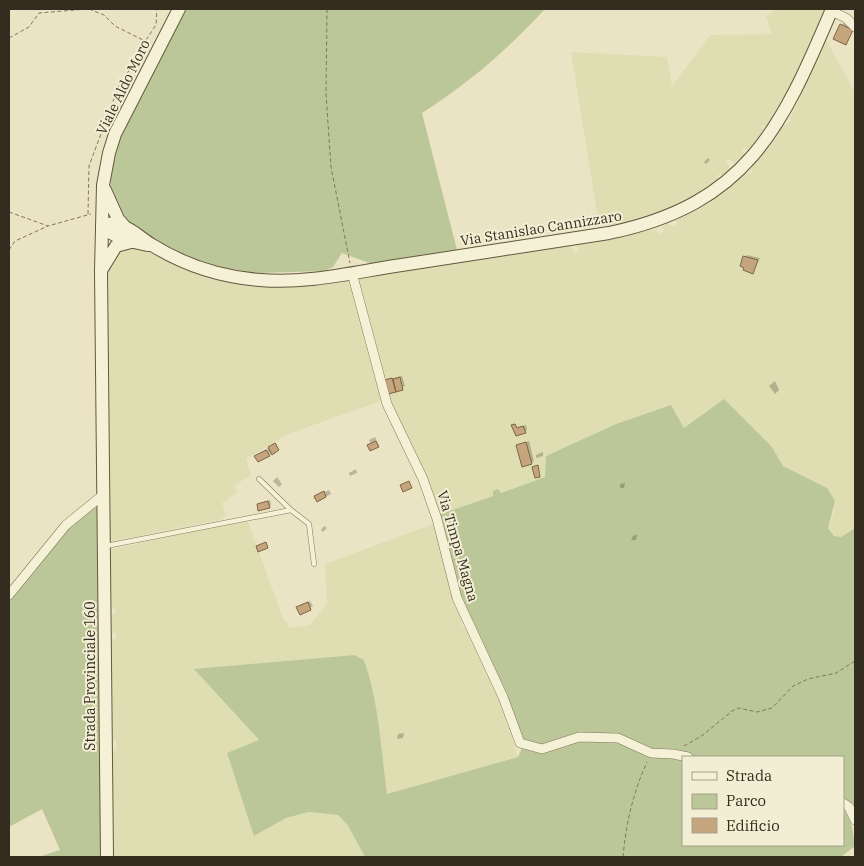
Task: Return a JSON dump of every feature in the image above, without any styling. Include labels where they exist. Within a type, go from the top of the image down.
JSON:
[{"type":"street","name":"Viale Aldo Moro","points":[[104,494],[101,271],[105,168],[115,134],[179,9]]},
{"type":"street","name":"Via Stanislao Cannizzaro","points":[[153,246],[192,265],[219,273],[260,280],[312,280],[618,231],[654,222],[693,205],[734,175],[776,127],[790,104],[831,10]]},
{"type":"street","points":[[831,10],[846,18],[855,28]]},
{"type":"street","points":[[103,185],[113,209],[125,227]]},
{"type":"street","points":[[102,226],[115,223],[125,227],[153,246]]},
{"type":"street","points":[[102,226],[106,230],[131,242],[153,246]]},
{"type":"street","points":[[101,271],[116,246],[131,242]]},
{"type":"street","name":"Via Timpa Magna","points":[[352,273],[387,404],[423,478],[437,519],[457,598],[503,697],[520,743],[542,749],[579,738],[618,738],[650,753],[683,756]]},
{"type":"street","points":[[9,595],[66,525],[104,494]]},
{"type":"street","name":"Strada Provinciale 160","points":[[104,494],[107,857]]},
{"type":"street","points":[[844,804],[849,807],[855,820]]},
{"type":"lane","points":[[259,479],[291,510],[309,524],[314,564]]},
{"type":"lane","points":[[104,546],[291,510]]},
{"type":"path","points":[[9,38],[29,27],[39,14],[88,9],[104,15],[115,26],[158,48]]},
{"type":"path","points":[[145,41],[156,25],[157,9]]},
{"type":"path","points":[[327,9],[326,94],[332,174],[352,273]]},
{"type":"path","points":[[9,212],[48,226]]},
{"type":"path","points":[[9,250],[15,241],[48,226],[68,219],[102,212]]},
{"type":"path","points":[[673,754],[704,735],[732,711],[739,708],[757,712],[772,708],[792,686],[808,679],[836,673],[855,661]]},
{"type":"path","points":[[623,857],[626,828],[634,791],[650,753]]},
{"type":"green space","points":[[187,9],[545,9],[487,65],[422,113],[457,250],[372,264],[342,253],[333,267],[324,271],[258,273],[226,268],[197,260],[156,242],[124,219],[110,189],[113,159],[124,127]]},
{"type":"green space","points":[[776,9],[825,9],[795,81],[769,127],[764,125],[762,128],[765,132],[749,152],[744,148],[742,150],[746,155],[735,165],[730,159],[726,161],[731,170],[722,176],[720,174],[717,176],[719,180],[705,190],[703,188],[700,190],[701,192],[671,209],[609,226],[607,222],[599,225],[571,52],[667,57],[672,86],[710,35],[772,34],[766,16]]},
{"type":"green space","points":[[825,38],[855,93],[855,528],[841,537],[834,536],[828,528],[834,511],[827,488],[783,466],[772,447],[684,428],[671,405],[616,424],[546,456],[545,477],[438,515],[426,476],[390,405],[358,279],[571,245],[575,253],[579,251],[575,244],[654,229],[659,234],[664,231],[662,226],[668,224],[675,227],[678,223],[675,221],[708,203],[747,172],[748,174],[752,172],[751,168],[784,125],[788,124]]},
{"type":"green space","points":[[136,246],[187,270],[230,282],[295,285],[324,284],[351,280],[381,401],[288,434],[246,459],[251,475],[235,485],[237,493],[222,503],[226,514],[223,519],[109,542],[107,280],[110,265],[117,250]]},
{"type":"green space","points":[[724,399],[772,447],[783,466],[827,488],[835,501],[828,528],[834,536],[841,537],[855,528],[855,807],[844,799],[844,756],[692,756],[684,753],[651,750],[618,736],[575,735],[543,747],[521,740],[459,597],[438,515],[493,496],[493,491],[498,489],[501,493],[545,477],[546,456],[616,424],[671,405],[684,428]]},
{"type":"green space","points":[[97,508],[102,857],[38,857],[60,850],[42,809],[9,827],[9,600],[72,522],[86,511]]},
{"type":"green space","points":[[234,522],[248,522],[284,621],[287,622],[289,628],[310,625],[327,604],[325,564],[433,524],[443,556],[452,597],[462,619],[461,625],[468,630],[499,698],[518,757],[387,794],[377,717],[354,655],[195,669],[259,741],[255,836],[286,818],[309,812],[338,815],[347,824],[365,857],[112,857],[111,755],[117,748],[116,740],[112,739],[111,640],[116,639],[116,633],[110,634],[110,615],[115,614],[115,609],[109,606],[109,550]]},
{"type":"green space","points":[[354,655],[364,660],[373,692],[379,726],[387,794],[518,757],[522,748],[542,751],[574,741],[617,741],[682,758],[682,846],[844,846],[844,810],[851,821],[855,846],[841,857],[365,857],[347,824],[338,815],[309,812],[286,818],[254,836],[227,753],[259,740],[194,669]]},
{"type":"building","points":[[840,24],[853,30],[846,45],[833,39]]},
{"type":"building","points":[[743,256],[758,260],[753,274],[743,270],[744,268],[740,266]]},
{"type":"building","points":[[400,377],[403,390],[396,392],[393,379]]},
{"type":"building","points":[[392,378],[396,392],[388,394],[384,380]]},
{"type":"building","points":[[515,424],[517,428],[523,426],[526,433],[516,436],[511,425]]},
{"type":"building","points":[[376,441],[379,447],[370,451],[367,445]]},
{"type":"building","points":[[526,442],[532,464],[522,467],[516,445]]},
{"type":"building","points":[[275,443],[279,450],[272,455],[268,447]]},
{"type":"building","points":[[266,450],[270,456],[258,462],[254,456]]},
{"type":"building","points":[[538,465],[540,477],[535,478],[532,467]]},
{"type":"building","points":[[409,481],[412,488],[403,492],[400,485]]},
{"type":"building","points":[[324,491],[326,497],[317,502],[314,496]]},
{"type":"building","points":[[268,501],[270,508],[258,511],[257,504]]},
{"type":"building","points":[[266,542],[268,548],[258,552],[256,546]]},
{"type":"building","points":[[308,602],[311,610],[300,615],[296,607]]}]
